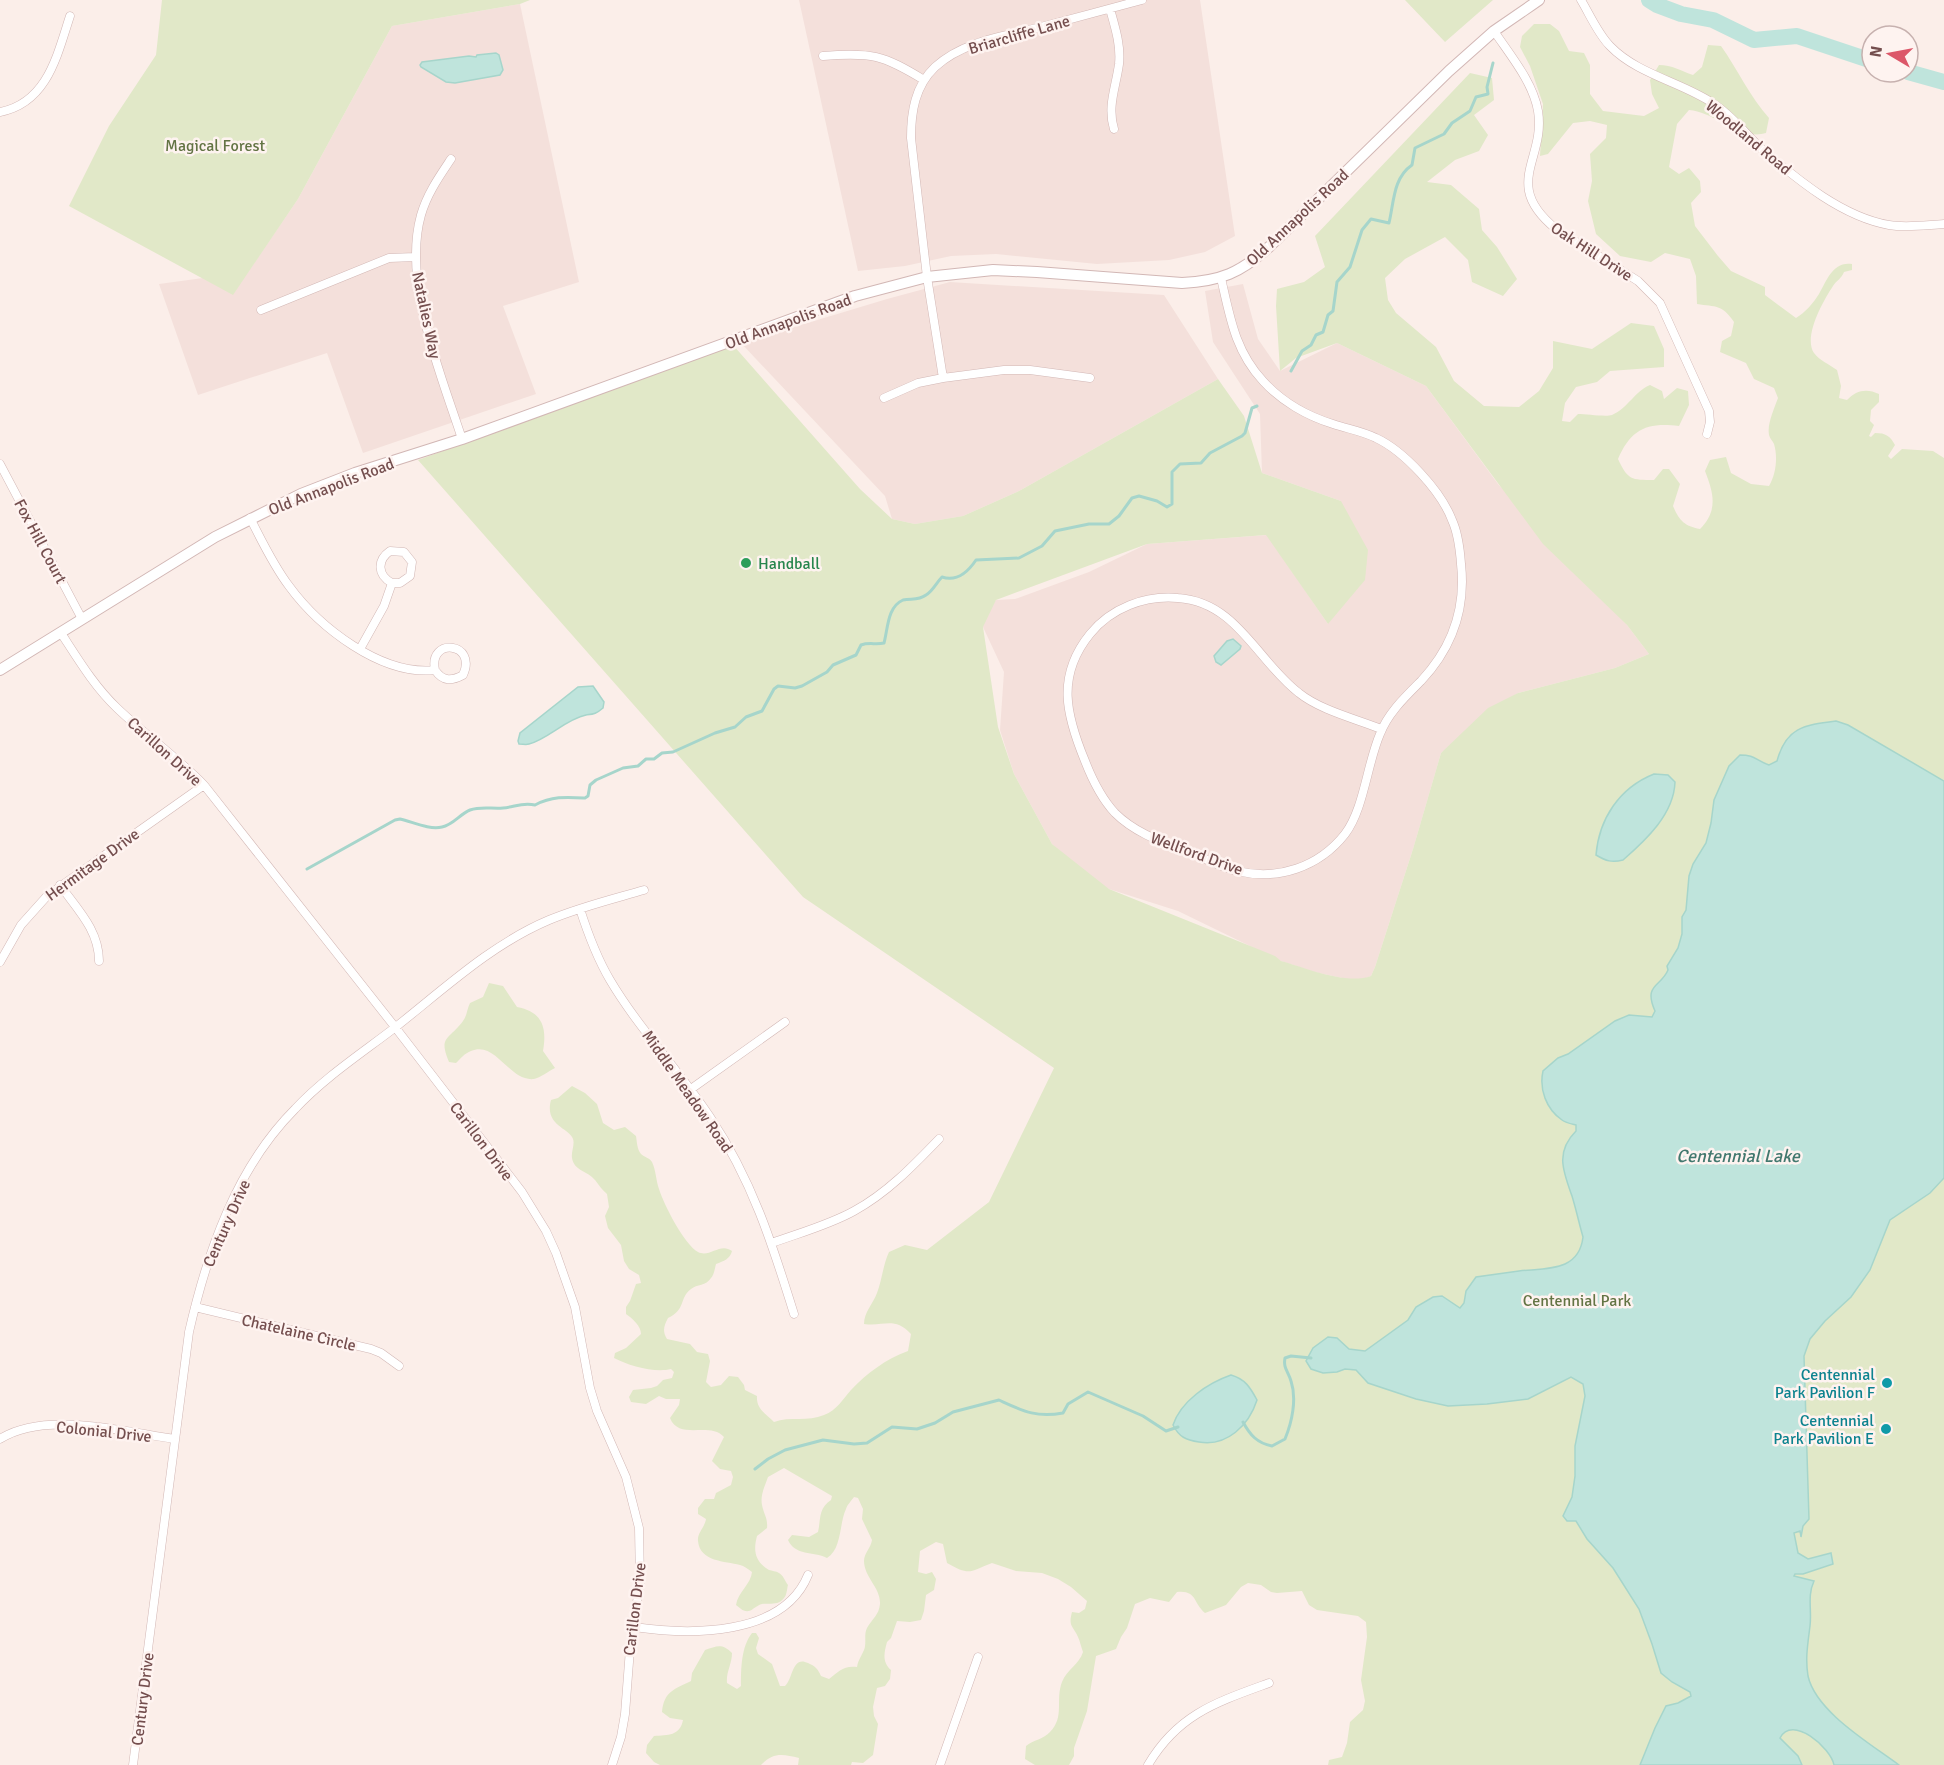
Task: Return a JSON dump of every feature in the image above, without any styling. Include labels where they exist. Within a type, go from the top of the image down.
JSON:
[{"type":"street","name":"Briarcliffe Lane","points":[[944,378],[927,277],[911,138],[911,119],[916,97],[924,80],[945,59],[975,44],[1142,0]]},
{"type":"street","name":"Old Annapolis Road","points":[[0,670],[215,537],[301,494],[355,473],[462,439],[855,296],[927,277],[993,270],[1182,283],[1204,282],[1236,272],[1269,247],[1420,99],[1494,31],[1539,0]]},
{"type":"street","name":"Woodland Road","points":[[1581,0],[1610,46],[1640,67],[1715,104],[1765,151],[1838,206],[1872,221],[1890,225],[1905,227],[1944,224]]},
{"type":"street","points":[[1110,9],[1119,45],[1119,62],[1111,108],[1114,129]]},
{"type":"street","points":[[0,112],[12,110],[25,103],[44,84],[53,66],[70,16]]},
{"type":"street","name":"Oak Hill Drive","points":[[1494,31],[1521,72],[1537,109],[1539,124],[1528,180],[1535,208],[1544,220],[1556,229],[1638,281],[1660,303],[1709,411],[1710,422],[1707,434]]},
{"type":"street","points":[[824,56],[850,54],[881,57],[924,80]]},
{"type":"street","name":"Natalies Way","points":[[451,159],[435,182],[427,199],[421,216],[415,257],[418,287],[430,335],[462,439]]},
{"type":"street","points":[[261,310],[389,258],[415,257]]},
{"type":"street","name":"Wellford Drive","points":[[1221,278],[1235,336],[1247,360],[1264,382],[1292,406],[1311,416],[1356,430],[1394,449],[1445,505],[1454,523],[1461,564],[1462,598],[1454,631],[1434,666],[1402,699],[1382,729],[1371,758],[1356,815],[1347,831],[1334,846],[1304,867],[1263,874],[1236,871],[1150,838],[1114,812],[1089,772],[1075,737],[1067,710],[1067,689],[1072,666],[1081,645],[1105,619],[1137,602],[1155,598],[1179,598],[1219,611],[1235,623],[1300,695],[1315,704],[1382,729]]},
{"type":"street","points":[[884,398],[918,383],[1004,370],[1030,370],[1090,378]]},
{"type":"street","name":"Fox Hill Court","points":[[0,464],[82,619]]},
{"type":"street","points":[[250,518],[275,566],[304,604],[340,637],[360,650],[402,668],[435,670]]},
{"type":"street","points":[[390,551],[404,552],[412,562],[413,569],[410,576],[400,583],[392,583],[382,576],[381,561],[390,551]]},
{"type":"street","points":[[360,650],[384,606],[392,583]]},
{"type":"street","name":"Carillon Drive","points":[[61,633],[90,677],[116,707],[182,762],[204,785],[522,1192],[546,1231],[575,1307],[590,1388],[597,1411],[626,1477],[634,1502],[641,1553],[640,1582],[627,1668],[625,1714],[621,1737],[612,1765]]},
{"type":"street","points":[[452,647],[464,654],[467,661],[463,675],[449,680],[443,678],[435,670],[435,656],[445,648],[452,647]]},
{"type":"street","name":"Hermitage Drive","points":[[0,962],[33,909],[60,885],[204,785]]},
{"type":"street","points":[[60,885],[94,931],[99,950],[99,961]]},
{"type":"street","name":"Century Drive","points":[[134,1765],[189,1332],[212,1249],[225,1217],[257,1156],[275,1130],[320,1084],[494,950],[549,920],[644,890]]},
{"type":"street","name":"Middle Meadow Road","points":[[580,909],[589,937],[611,981],[691,1089],[729,1147],[759,1208],[794,1314]]},
{"type":"street","points":[[691,1089],[785,1022]]},
{"type":"street","points":[[772,1242],[830,1222],[863,1206],[890,1187],[939,1139]]},
{"type":"street","name":"Chatelaine Circle","points":[[195,1307],[371,1349],[399,1366]]},
{"type":"street","name":"Colonial Drive","points":[[0,1439],[20,1430],[40,1425],[60,1424],[175,1439]]},
{"type":"street","points":[[634,1627],[669,1632],[690,1632],[734,1626],[786,1606],[802,1590],[808,1575]]},
{"type":"street","points":[[939,1765],[978,1657]]},
{"type":"street","points":[[1148,1765],[1168,1738],[1195,1714],[1217,1702],[1269,1683]]},
{"type":"shaded area","points":[[799,0],[1200,0],[1235,236],[1205,252],[1169,260],[1097,264],[996,254],[951,256],[905,266],[858,271]]},
{"type":"shaded area","points":[[520,4],[579,282],[503,306],[536,394],[363,453],[327,353],[198,395],[159,284],[203,278],[233,294],[298,199],[392,26]]},
{"type":"shaded area","points":[[950,282],[1164,295],[1218,379],[1019,491],[963,516],[915,524],[892,519],[885,496],[741,343]]},
{"type":"shaded area","points":[[1243,284],[1258,339],[1280,371],[1337,343],[1426,386],[1498,484],[1627,625],[1649,654],[1615,668],[1518,693],[1441,753],[1375,967],[1371,976],[1361,980],[1314,972],[1281,961],[1178,911],[1109,889],[1091,880],[1052,844],[1014,774],[1000,730],[1004,672],[983,627],[984,617],[996,600],[1015,599],[1089,572],[1147,544],[1267,535],[1328,624],[1341,501],[1262,473],[1260,414],[1213,342],[1205,291]]},
{"type":"green space","name":"Magical Forest","points":[[162,0],[530,0],[520,4],[392,26],[298,199],[233,295],[69,206],[109,126],[156,55]]},
{"type":"green space","points":[[1405,0],[1493,0],[1445,42]]},
{"type":"green space","name":"Centennial Park","points":[[1534,24],[1550,24],[1559,31],[1569,51],[1584,53],[1590,65],[1590,94],[1603,111],[1644,116],[1659,108],[1652,94],[1650,80],[1659,65],[1693,75],[1702,67],[1708,45],[1721,46],[1769,118],[1766,133],[1757,134],[1744,132],[1705,114],[1689,110],[1677,124],[1669,167],[1679,174],[1689,168],[1700,181],[1701,192],[1691,203],[1695,226],[1731,271],[1765,287],[1765,295],[1796,318],[1812,304],[1835,268],[1852,264],[1852,270],[1844,272],[1833,286],[1816,319],[1811,338],[1814,353],[1837,370],[1841,386],[1839,398],[1847,400],[1862,391],[1879,394],[1879,402],[1871,410],[1870,421],[1874,425],[1869,436],[1879,433],[1889,437],[1895,445],[1888,456],[1891,459],[1902,449],[1933,451],[1944,458],[1944,1765],[1328,1765],[1329,1760],[1342,1757],[1350,1722],[1363,1710],[1365,1701],[1361,1680],[1367,1637],[1366,1622],[1358,1616],[1317,1610],[1309,1605],[1302,1591],[1277,1593],[1261,1585],[1248,1583],[1241,1587],[1226,1605],[1205,1613],[1191,1595],[1183,1592],[1177,1592],[1169,1602],[1150,1598],[1135,1604],[1127,1628],[1116,1649],[1096,1656],[1087,1711],[1074,1748],[1074,1756],[1069,1765],[1035,1765],[1025,1759],[1026,1746],[1048,1734],[1055,1726],[1059,1714],[1062,1682],[1083,1652],[1071,1623],[1072,1612],[1079,1613],[1085,1609],[1087,1601],[1071,1587],[1042,1573],[1016,1571],[992,1563],[970,1571],[960,1570],[947,1563],[943,1544],[936,1542],[920,1551],[918,1572],[926,1574],[932,1572],[936,1579],[934,1590],[926,1595],[921,1620],[897,1621],[891,1638],[887,1642],[885,1657],[886,1664],[891,1670],[890,1679],[885,1686],[877,1688],[873,1707],[878,1724],[873,1755],[863,1763],[798,1765],[799,1758],[783,1755],[774,1756],[761,1765],[660,1765],[654,1762],[646,1753],[647,1745],[654,1736],[676,1732],[683,1720],[670,1718],[662,1712],[665,1699],[671,1692],[691,1681],[692,1673],[705,1650],[719,1646],[732,1653],[727,1683],[737,1689],[741,1686],[744,1651],[752,1633],[756,1633],[759,1638],[756,1648],[758,1654],[772,1664],[780,1686],[788,1683],[796,1665],[803,1661],[816,1668],[821,1676],[829,1679],[845,1668],[857,1667],[865,1648],[866,1630],[877,1614],[880,1604],[880,1598],[864,1561],[872,1540],[862,1519],[863,1509],[858,1498],[854,1497],[847,1507],[838,1542],[832,1554],[827,1558],[795,1549],[788,1540],[792,1535],[809,1537],[818,1532],[822,1511],[832,1496],[784,1468],[768,1477],[764,1487],[762,1501],[767,1528],[757,1536],[755,1547],[758,1560],[769,1570],[779,1573],[784,1578],[788,1585],[786,1595],[782,1601],[758,1605],[749,1611],[736,1605],[752,1572],[741,1565],[708,1557],[703,1553],[698,1541],[706,1519],[698,1514],[698,1508],[705,1499],[714,1499],[716,1493],[731,1485],[733,1477],[731,1471],[720,1469],[712,1461],[724,1437],[711,1431],[687,1430],[674,1425],[670,1418],[679,1405],[680,1399],[666,1399],[659,1396],[646,1404],[631,1402],[629,1397],[633,1390],[657,1386],[663,1380],[672,1378],[674,1372],[671,1369],[642,1368],[614,1358],[615,1353],[626,1348],[641,1334],[638,1325],[626,1314],[626,1307],[636,1284],[641,1283],[639,1275],[629,1269],[624,1261],[621,1245],[608,1228],[605,1216],[609,1207],[607,1194],[592,1177],[575,1166],[572,1156],[573,1139],[551,1116],[551,1100],[558,1098],[572,1086],[585,1093],[597,1104],[603,1123],[614,1130],[625,1127],[636,1136],[640,1152],[652,1162],[659,1189],[670,1214],[693,1248],[702,1253],[723,1248],[732,1251],[728,1258],[716,1264],[709,1281],[693,1287],[687,1293],[678,1311],[668,1318],[664,1333],[667,1339],[690,1344],[697,1352],[708,1354],[710,1361],[706,1382],[711,1387],[721,1385],[729,1376],[738,1377],[745,1390],[757,1396],[760,1408],[774,1422],[812,1418],[829,1413],[870,1372],[908,1351],[911,1334],[899,1325],[864,1324],[867,1312],[877,1293],[889,1252],[905,1245],[927,1250],[989,1202],[1054,1068],[803,897],[418,460],[733,345],[860,489],[892,519],[915,524],[963,516],[1019,491],[1218,379],[1244,416],[1262,473],[1341,501],[1368,550],[1365,580],[1328,624],[1266,535],[1147,544],[996,600],[983,627],[998,727],[1014,774],[1052,844],[1109,889],[1275,956],[1281,961],[1338,977],[1371,976],[1413,849],[1441,753],[1488,708],[1518,693],[1615,668],[1649,654],[1627,625],[1543,544],[1426,386],[1337,343],[1296,358],[1280,371],[1277,289],[1304,282],[1325,267],[1315,236],[1470,73],[1492,78],[1494,100],[1474,115],[1488,135],[1479,151],[1455,160],[1427,182],[1451,185],[1479,209],[1482,230],[1497,247],[1517,279],[1503,296],[1472,282],[1468,260],[1445,237],[1405,259],[1385,278],[1388,300],[1396,313],[1436,347],[1454,381],[1484,406],[1519,407],[1539,391],[1553,368],[1553,341],[1592,349],[1631,323],[1654,326],[1664,349],[1664,367],[1610,371],[1597,382],[1576,387],[1565,403],[1562,421],[1570,422],[1578,414],[1612,415],[1650,385],[1662,391],[1664,399],[1677,388],[1688,391],[1689,405],[1679,426],[1658,425],[1641,430],[1629,441],[1618,459],[1628,475],[1640,480],[1654,480],[1663,469],[1669,469],[1680,484],[1673,506],[1683,522],[1694,528],[1700,529],[1710,516],[1712,509],[1711,487],[1705,471],[1710,460],[1726,457],[1731,473],[1751,484],[1769,486],[1775,471],[1774,443],[1769,436],[1771,416],[1778,398],[1774,388],[1754,379],[1746,363],[1720,352],[1722,341],[1731,336],[1734,322],[1722,309],[1697,304],[1696,276],[1690,259],[1665,253],[1651,262],[1620,256],[1596,234],[1588,201],[1592,181],[1590,154],[1606,138],[1607,125],[1590,121],[1573,123],[1548,154],[1540,156],[1543,104],[1530,66],[1520,47],[1522,36]]},
{"type":"green space","points":[[489,983],[503,986],[517,1007],[526,1009],[538,1017],[543,1028],[543,1051],[555,1068],[534,1079],[525,1078],[488,1051],[480,1049],[469,1052],[456,1063],[449,1062],[445,1047],[447,1039],[464,1019],[470,1003],[483,997]]},
{"type":"water","points":[[496,53],[499,55],[503,70],[500,75],[455,83],[446,82],[420,65],[422,62]]},
{"type":"water","points":[[1233,639],[1241,646],[1240,649],[1221,665],[1216,662],[1214,656],[1227,641]]},
{"type":"water","points":[[593,686],[604,702],[601,710],[579,717],[536,741],[519,744],[520,733],[578,687]]},
{"type":"water","name":"Centennial Lake","points":[[1836,721],[1848,725],[1944,781],[1944,1178],[1930,1193],[1890,1220],[1870,1270],[1851,1297],[1825,1321],[1810,1339],[1804,1356],[1809,1519],[1803,1526],[1801,1537],[1800,1531],[1794,1533],[1798,1553],[1808,1559],[1831,1553],[1833,1564],[1794,1576],[1814,1581],[1811,1592],[1807,1657],[1808,1676],[1813,1689],[1822,1702],[1846,1726],[1899,1765],[1834,1765],[1826,1750],[1819,1743],[1802,1732],[1793,1730],[1786,1732],[1780,1738],[1798,1756],[1802,1765],[1640,1765],[1666,1706],[1691,1696],[1690,1692],[1661,1673],[1639,1609],[1613,1568],[1587,1539],[1576,1521],[1567,1521],[1563,1516],[1572,1497],[1575,1446],[1585,1396],[1583,1384],[1571,1377],[1528,1399],[1448,1406],[1416,1399],[1368,1383],[1356,1370],[1345,1369],[1323,1373],[1311,1369],[1306,1361],[1313,1348],[1328,1337],[1337,1338],[1349,1349],[1365,1351],[1408,1320],[1416,1307],[1433,1297],[1442,1296],[1460,1308],[1464,1303],[1466,1291],[1476,1277],[1560,1266],[1575,1257],[1583,1237],[1564,1170],[1563,1154],[1565,1146],[1576,1131],[1576,1125],[1562,1120],[1548,1104],[1543,1092],[1543,1071],[1558,1058],[1568,1054],[1615,1021],[1629,1015],[1652,1017],[1655,1011],[1652,991],[1665,976],[1667,966],[1678,948],[1682,934],[1682,917],[1686,910],[1689,876],[1693,864],[1706,843],[1714,800],[1729,766],[1740,755],[1752,757],[1769,765],[1777,761],[1785,741],[1798,730],[1814,724]]},
{"type":"water","points":[[1654,774],[1668,775],[1675,782],[1670,805],[1657,826],[1623,860],[1609,861],[1596,855],[1601,829],[1613,806],[1631,788]]},
{"type":"water","points":[[1231,1375],[1247,1384],[1257,1400],[1243,1426],[1228,1438],[1209,1443],[1190,1440],[1180,1435],[1173,1425],[1182,1408],[1196,1394]]},
{"type":"waterway","points":[[1649,0],[1681,14],[1713,20],[1754,40],[1797,36],[1860,57]]},
{"type":"waterway","points":[[1291,371],[1302,351],[1311,345],[1316,335],[1323,332],[1328,315],[1333,311],[1337,282],[1350,267],[1362,230],[1371,219],[1389,223],[1398,184],[1406,170],[1412,165],[1415,148],[1444,134],[1452,123],[1470,111],[1476,97],[1488,94],[1487,87],[1493,63]]},
{"type":"waterway","points":[[1920,75],[1944,82]]},
{"type":"waterway","points":[[307,869],[395,820],[400,819],[437,828],[450,824],[474,809],[535,805],[559,798],[585,798],[588,796],[590,785],[596,780],[623,768],[638,766],[646,759],[654,759],[662,753],[673,752],[715,733],[735,727],[746,717],[762,711],[778,686],[795,688],[802,686],[827,672],[833,665],[856,655],[861,645],[884,643],[891,613],[898,603],[923,597],[942,577],[953,578],[962,575],[976,560],[1019,558],[1042,546],[1055,531],[1089,524],[1109,524],[1119,516],[1132,498],[1139,496],[1157,501],[1167,507],[1172,504],[1172,472],[1180,464],[1201,463],[1210,453],[1242,436],[1245,433],[1252,408],[1257,406]]},
{"type":"waterway","points":[[1243,1422],[1251,1435],[1262,1443],[1272,1446],[1285,1439],[1294,1403],[1293,1388],[1285,1367],[1285,1358],[1291,1356],[1311,1358]]},
{"type":"waterway","points":[[755,1469],[785,1450],[823,1440],[854,1444],[867,1443],[892,1427],[917,1429],[935,1423],[953,1412],[999,1400],[1045,1415],[1063,1413],[1068,1404],[1088,1392],[1143,1416],[1166,1431],[1178,1427]]},
{"type":"place","name":"Handball","points":[[746,563]]},
{"type":"place","name":"Centennial Park Pavilion F","points":[[1887,1383]]},
{"type":"place","name":"Centennial Park Pavilion E","points":[[1886,1429]]}]
